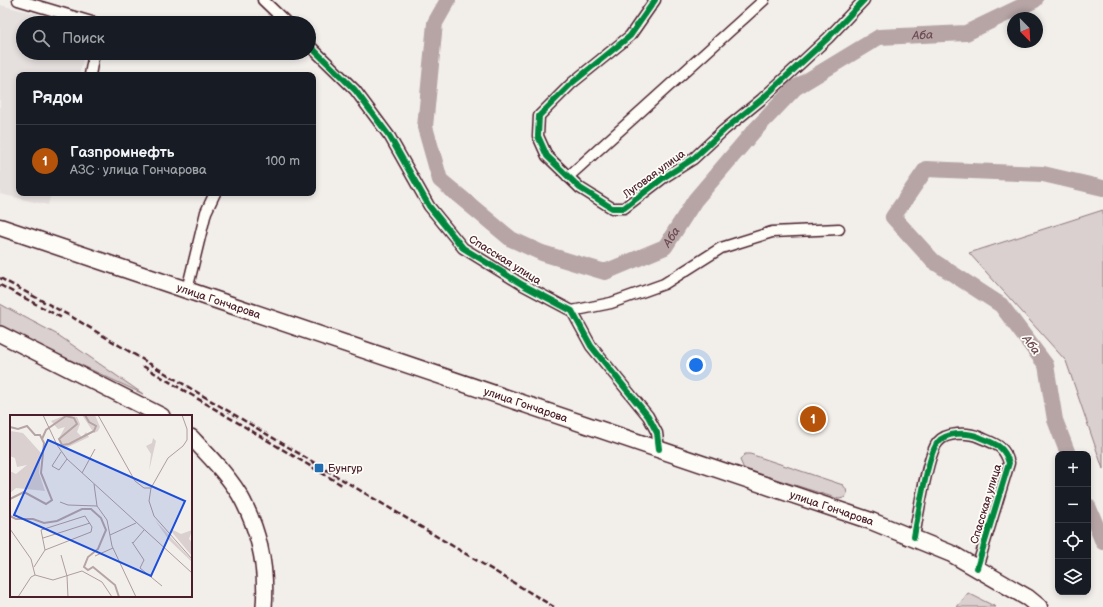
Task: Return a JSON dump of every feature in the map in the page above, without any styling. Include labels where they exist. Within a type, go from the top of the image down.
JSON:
[{"type":"main road","name":"улица Гончарова","points":[[0,227],[659,449],[914,537],[952,554],[1028,598],[1039,607]]},
{"type":"street","points":[[18,0],[72,16]]},
{"type":"street","points":[[263,0],[280,16]]},
{"type":"street","name":"Луговая улица","points":[[655,0],[630,36],[572,82],[539,116],[538,136],[547,156],[580,188],[603,204],[612,208],[624,208],[663,178],[693,158],[762,99],[828,38],[864,0]]},
{"type":"street","points":[[568,177],[764,0]]},
{"type":"street","name":"Спасская улица","points":[[316,52],[355,90],[390,136],[429,206],[463,248],[523,285],[572,310]]},
{"type":"street","points":[[91,72],[93,60]]},
{"type":"street","points":[[188,290],[206,212],[214,196]]},
{"type":"street","points":[[659,449],[657,433],[648,416],[592,346],[572,310],[611,303],[664,284],[721,248],[772,232],[839,229]]},
{"type":"street","points":[[0,334],[160,415]]},
{"type":"street","name":"Спасская улица","points":[[914,537],[928,467],[937,442],[949,436],[973,434],[998,446],[1006,452],[1009,464],[977,568]]},
{"type":"street","points":[[192,438],[213,460],[242,500],[254,527],[264,563],[264,607]]},
{"type":"shaded area","points":[[0,5],[45,16],[16,16],[16,60],[83,60],[80,72],[16,72],[16,196],[50,196],[48,205],[0,194]]},
{"type":"shaded area","points":[[1103,210],[1103,469],[1066,361],[969,253]]},
{"type":"shaded area","points":[[0,304],[58,335],[143,394],[0,327]]},
{"type":"shaded area","points":[[745,454],[750,454],[843,485],[847,494],[844,498],[839,499],[744,469],[740,460]]},
{"type":"shaded area","points":[[968,593],[996,607],[957,607]]},
{"type":"waterway","name":"Аба","points":[[448,0],[435,23],[425,127],[440,180],[511,239],[542,253],[605,272],[665,247],[695,200],[753,132],[795,88],[879,37],[966,33],[1035,0]]},
{"type":"waterway","name":"Аба","points":[[1067,451],[1055,420],[1046,365],[1001,305],[933,261],[893,217],[926,169],[1043,174],[1103,188]]},
{"type":"waterway","name":"Аба","points":[[1091,513],[1103,542]]},
{"type":"railway","points":[[0,278],[72,317],[554,607]]},
{"type":"railway","points":[[0,285],[62,318]]},
{"type":"railway","points":[[143,366],[342,485]]},
{"type":"cycle path","points":[[655,0],[630,36],[572,83],[539,116],[538,136],[547,156],[580,188],[612,208],[624,208],[663,178],[693,159],[724,130],[762,99],[828,38],[864,0]]},
{"type":"cycle path","points":[[316,52],[355,90],[390,137],[429,206],[463,248],[523,285],[572,311],[591,346],[648,416],[657,433],[659,449]]},
{"type":"cycle path","points":[[914,537],[930,459],[938,442],[946,436],[969,434],[994,444],[1002,449],[1009,463],[977,568]]},
{"type":"place","name":"Газпромнефть","points":[[813,419]]},
{"type":"place","name":"Бунгур","points":[[319,468]]}]
